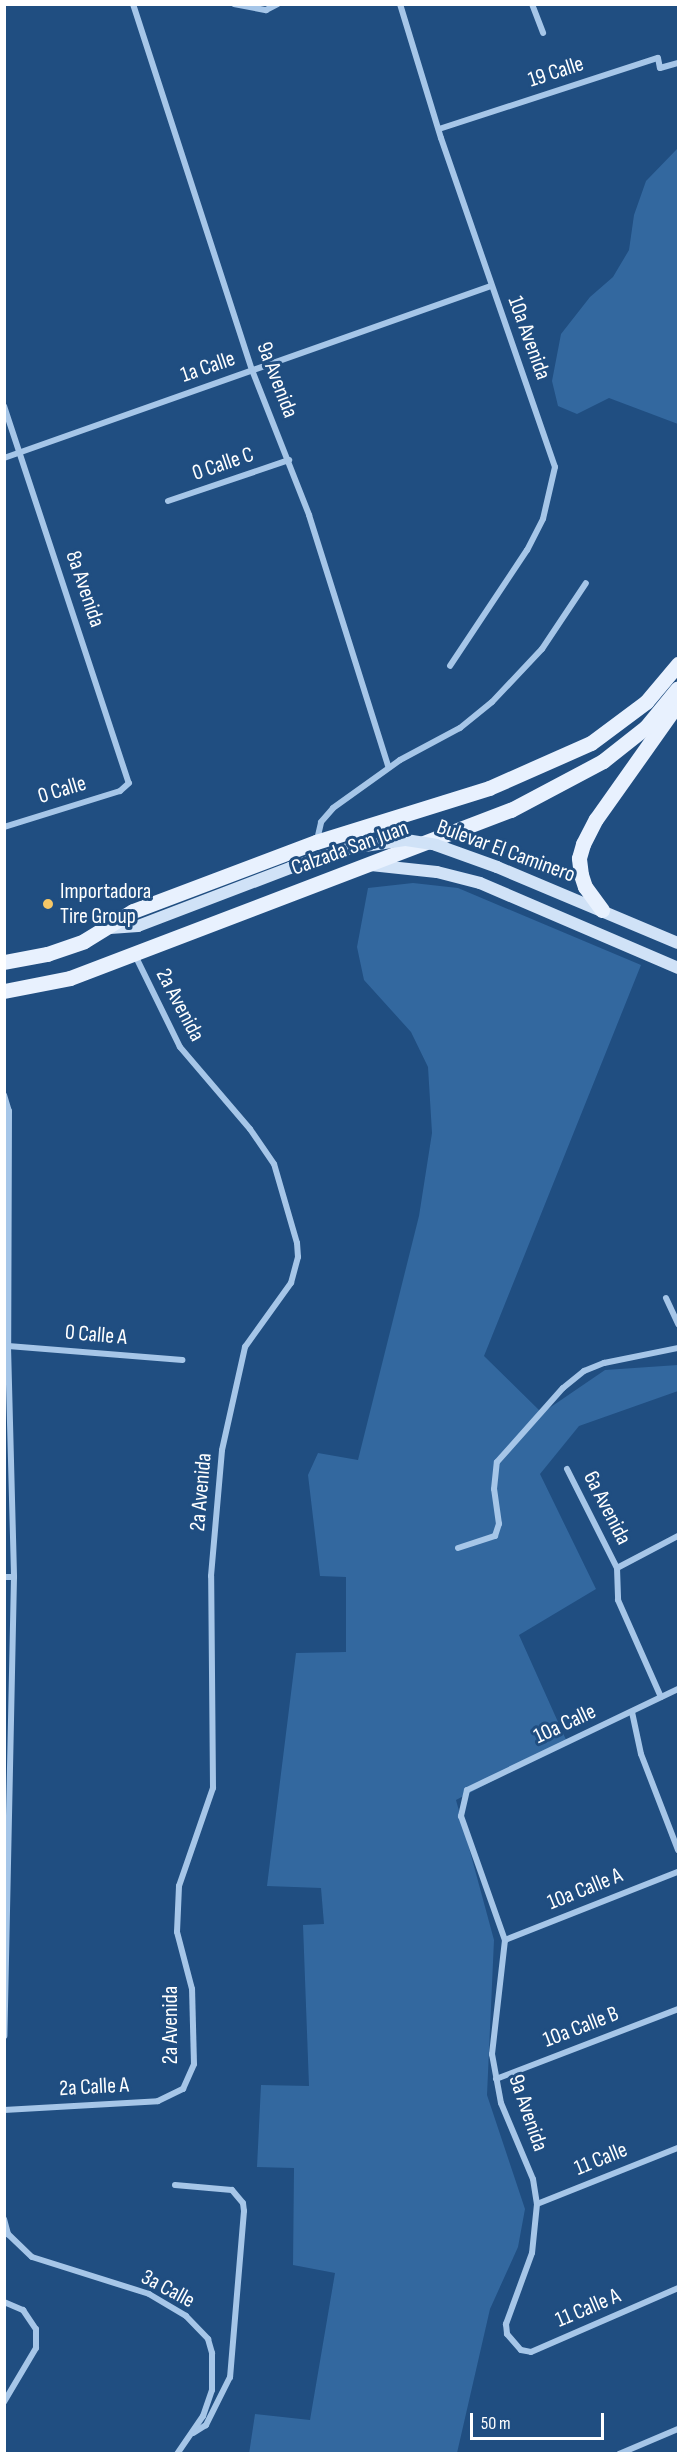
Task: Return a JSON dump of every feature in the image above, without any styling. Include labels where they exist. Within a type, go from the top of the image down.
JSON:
[{"type":"main road","name":"Calzada San Juan","points":[[4,962],[47,954],[110,927],[133,911],[323,840],[489,788],[591,743],[646,702],[678,664]]},
{"type":"main road","name":"Calzada San Juan","points":[[4,992],[70,978],[371,865],[510,810],[603,761],[646,727],[678,688]]},
{"type":"main road","points":[[602,910],[585,887],[581,874],[579,858],[583,844],[596,819],[678,702]]},
{"type":"main road","points":[[323,840],[333,878]]},
{"type":"main road","name":"Bulevar El Caminero","points":[[110,927],[148,923],[290,868],[351,848],[406,840],[436,845],[497,867],[678,943]]},
{"type":"main road","name":"Bulevar El Caminero","points":[[371,865],[437,872],[480,883],[678,968]]},
{"type":"street","name":"9a Avenida","points":[[133,4],[252,370],[289,460],[389,768]]},
{"type":"street","points":[[234,4],[266,10],[278,4]]},
{"type":"street","name":"10a Avenida","points":[[400,4],[438,129],[555,467],[543,519],[527,550],[450,666]]},
{"type":"street","points":[[532,4],[543,33]]},
{"type":"street","name":"19 Calle","points":[[438,129],[658,58],[660,68],[678,63]]},
{"type":"street","name":"1a Calle","points":[[4,458],[491,286]]},
{"type":"street","name":"8a Avenida","points":[[4,406],[129,783]]},
{"type":"street","name":"0 Calle C","points":[[168,501],[289,460]]},
{"type":"street","points":[[323,840],[321,822],[327,813],[389,768],[460,728],[492,702],[542,649],[586,584]]},
{"type":"street","name":"0 Calle","points":[[4,827],[120,791],[129,783]]},
{"type":"street","name":"2a Avenida","points":[[135,954],[180,1047],[250,1129],[274,1164],[297,1243],[291,1283],[245,1347],[222,1450],[211,1576],[213,1788],[179,1886],[177,1932],[192,1989],[194,2053],[194,2064],[183,2089]]},
{"type":"street","points":[[4,1095],[9,1111],[8,1346],[14,1577],[4,2036]]},
{"type":"street","points":[[666,1298],[678,1324]]},
{"type":"street","name":"0 Calle A","points":[[8,1346],[182,1360]]},
{"type":"street","points":[[458,1548],[495,1536],[499,1524],[494,1489],[497,1462],[563,1388],[584,1371],[604,1363],[678,1348]]},
{"type":"street","name":"6a Avenida","points":[[567,1469],[617,1568],[618,1600],[661,1697]]},
{"type":"street","points":[[617,1568],[678,1536]]},
{"type":"street","points":[[4,1577],[14,1577]]},
{"type":"street","name":"10a Calle","points":[[467,1790],[678,1689]]},
{"type":"street","points":[[632,1712],[641,1754],[678,1850]]},
{"type":"street","name":"9a Avenida","points":[[467,1790],[461,1816],[505,1940],[492,2054],[496,2079],[501,2103],[533,2179],[537,2204],[532,2253],[506,2324],[512,2343]]},
{"type":"street","name":"10a Calle A","points":[[505,1940],[678,1872]]},
{"type":"street","name":"10a Calle B","points":[[496,2079],[678,2009]]},
{"type":"street","name":"2a Calle A","points":[[4,2110],[158,2102],[183,2089]]},
{"type":"street","name":"11 Calle","points":[[537,2204],[678,2148]]},
{"type":"street","points":[[175,2185],[232,2190],[243,2203],[244,2211],[230,2377],[206,2425],[194,2433]]},
{"type":"street","name":"3a Calle","points":[[4,2219],[9,2235],[32,2257],[149,2294],[186,2316],[208,2339],[212,2353],[212,2390],[194,2433],[177,2454]]},
{"type":"street","name":"11 Calle A","points":[[512,2343],[531,2352],[678,2289]]},
{"type":"street","points":[[4,2302],[22,2310],[36,2329],[36,2348],[4,2402]]},
{"type":"street","points":[[619,2454],[678,2429]]},
{"type":"shaded area","points":[[678,148],[678,424],[609,398],[577,414],[558,406],[552,381],[561,334],[590,297],[613,277],[629,250],[634,215],[646,181]]},
{"type":"shaded area","points":[[413,883],[458,888],[641,965],[484,1356],[542,1413],[605,1370],[678,1365],[678,1391],[579,1426],[540,1474],[596,1589],[519,1635],[567,1742],[456,1800],[494,1940],[487,2095],[525,2209],[518,2247],[490,2309],[457,2453],[249,2454],[255,2414],[310,2420],[335,2273],[293,2265],[294,2168],[257,2167],[261,2085],[309,2086],[303,1925],[324,1924],[321,1888],[267,1886],[296,1653],[346,1652],[346,1577],[320,1576],[308,1475],[318,1453],[358,1460],[419,1216],[432,1133],[428,1067],[411,1032],[364,980],[357,947],[368,888]]},
{"type":"place","name":"Importadora Tire Group","points":[[48,904]]}]
